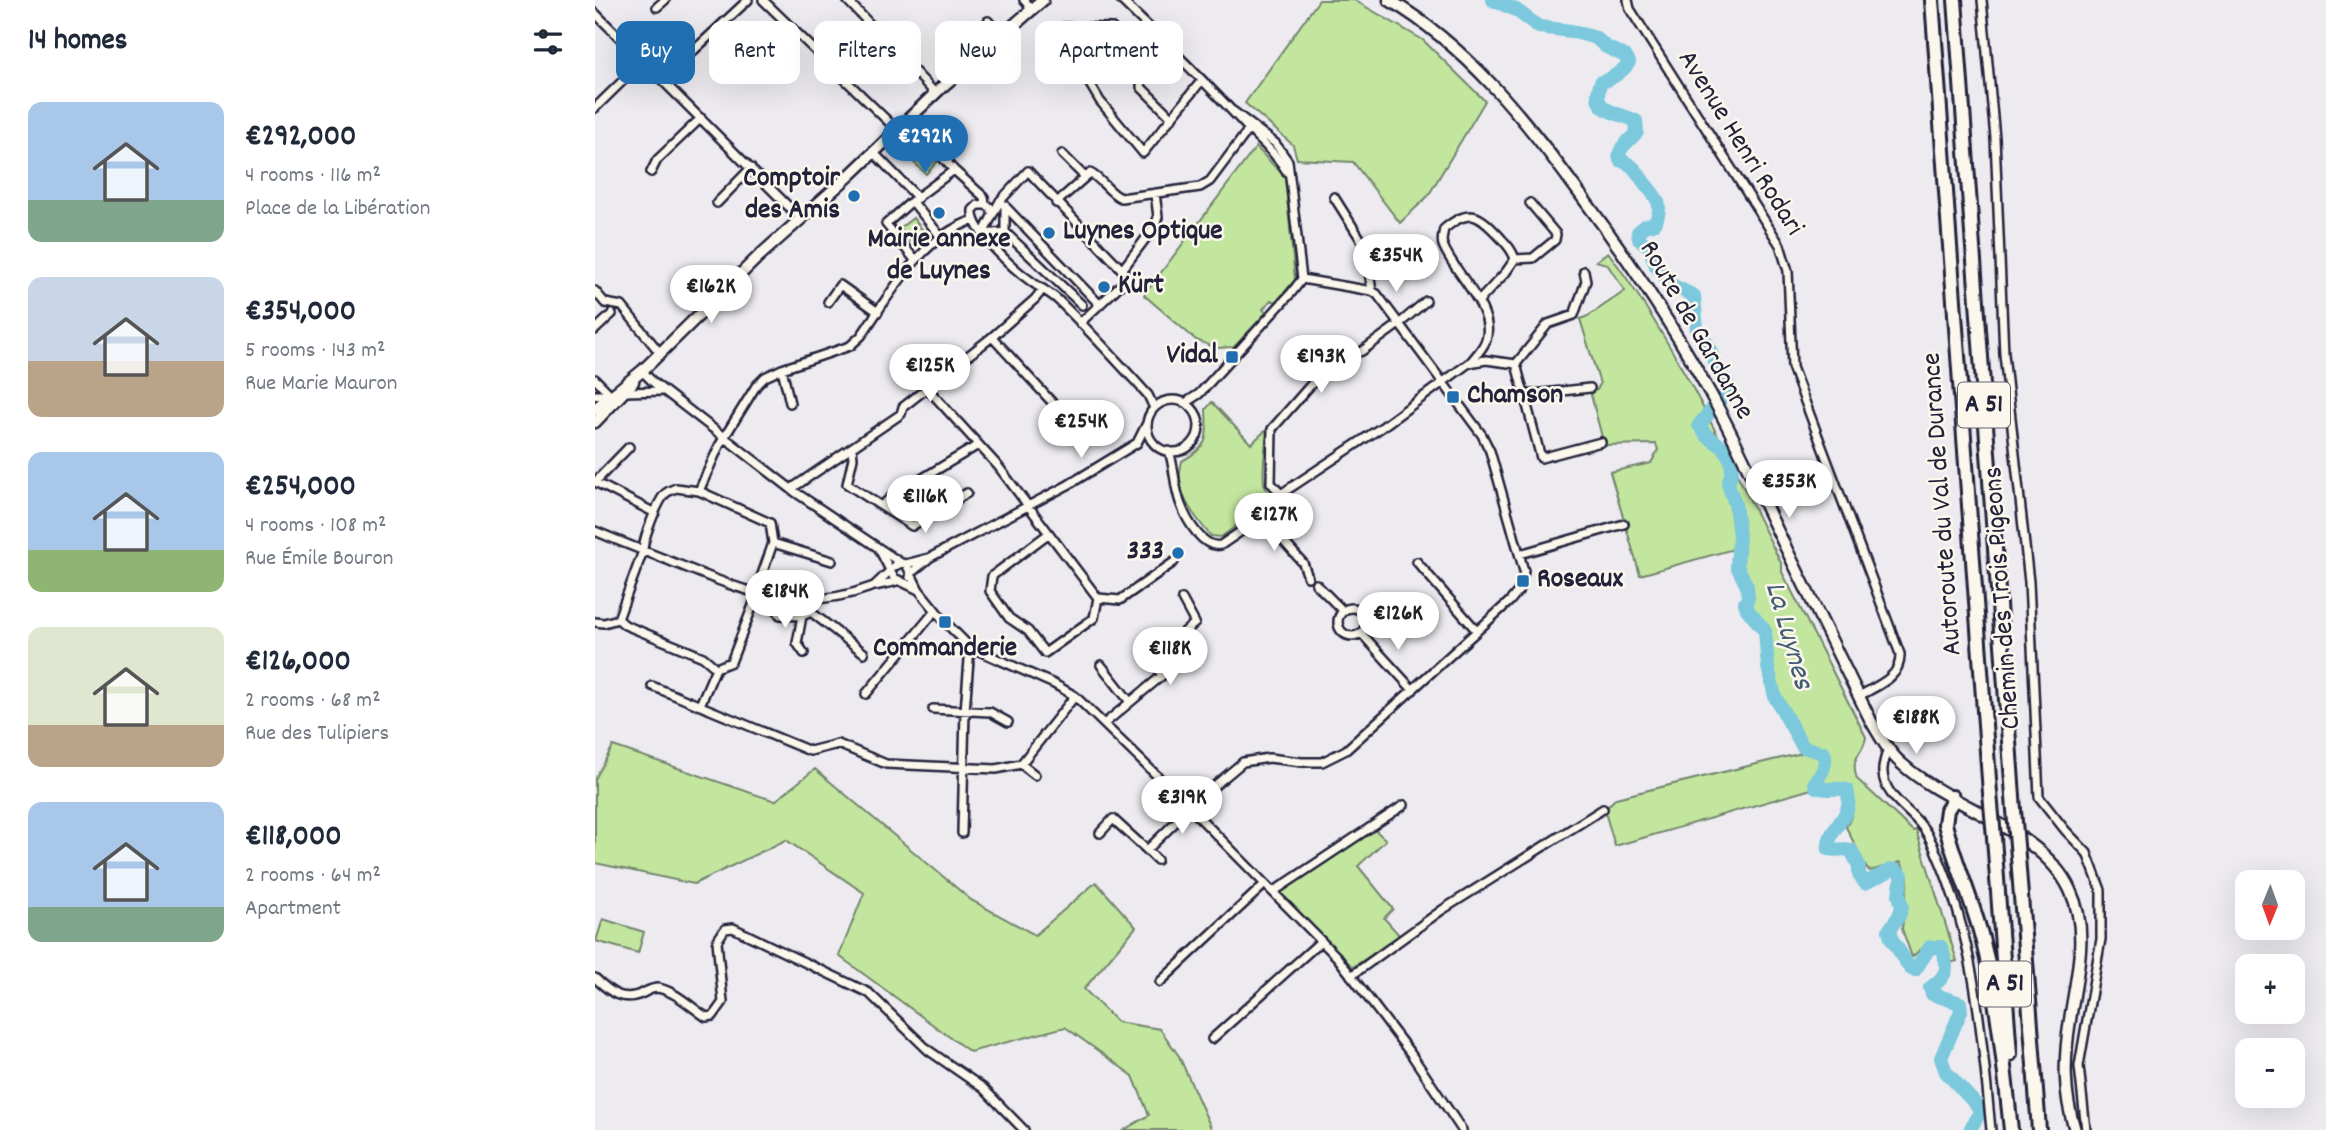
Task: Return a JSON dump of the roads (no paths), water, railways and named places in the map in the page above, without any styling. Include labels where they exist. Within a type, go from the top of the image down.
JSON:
[{"type":"highway","name":"Autoroute du Val de Durance","points":[[1932,0],[2014,1130]]},
{"type":"highway","name":"Autoroute du Val de Durance","points":[[1955,0],[2039,1130]]},
{"type":"highway","points":[[1967,805],[1951,802],[1945,824],[1991,976],[2014,1130]]},
{"type":"main road","points":[[1013,21],[1030,4],[1044,0]]},
{"type":"main road","name":"Route de Gardanne","points":[[1380,0],[1414,22],[1461,62],[1519,121],[1579,192]]},
{"type":"main road","name":"Route de Gardanne","points":[[1389,0],[1459,52],[1542,143],[1650,293],[1722,417],[1877,730],[1896,758],[1951,802]]},
{"type":"main road","points":[[595,422],[642,371],[758,257],[874,153],[945,84]]},
{"type":"main road","points":[[595,409],[642,371]]},
{"type":"main road","points":[[1967,805],[2043,855],[2067,884],[2075,902],[2081,930],[2080,962],[2065,1063],[2068,1104],[2075,1130]]},
{"type":"street","points":[[657,7],[665,0]]},
{"type":"street","points":[[695,49],[748,0]]},
{"type":"street","points":[[763,0],[897,130]]},
{"type":"street","points":[[847,0],[935,93]]},
{"type":"street","points":[[1124,0],[1270,149],[1289,175]]},
{"type":"street","name":"Avenue Henri Rodari","points":[[1628,0],[1630,9],[1780,245],[1788,271],[1792,367],[1900,654],[1899,667],[1892,678],[1859,695]]},
{"type":"street","name":"Chemin des Trois Pigeons","points":[[1982,0],[1995,138],[2004,354],[2029,582],[2039,797],[2087,853],[2101,890],[2101,939],[2079,1066],[2086,1130]]},
{"type":"street","points":[[595,13],[616,34]]},
{"type":"street","points":[[1172,118],[1141,86],[1143,62],[1112,28],[1064,27],[1060,34],[1100,101],[1143,153],[1172,118],[1202,80]]},
{"type":"street","points":[[597,102],[617,84]]},
{"type":"street","points":[[666,84],[801,219]]},
{"type":"street","points":[[1185,403],[1199,394],[1302,279],[1288,161],[1284,153],[1262,131],[1233,111]]},
{"type":"street","points":[[651,172],[657,160],[701,118]]},
{"type":"street","points":[[699,492],[725,438],[756,386],[765,377],[782,369],[850,346],[861,336],[915,260],[941,237],[972,220],[983,205],[984,197],[952,168],[909,118]]},
{"type":"street","points":[[1056,203],[1090,173],[1121,198],[1200,187],[1210,181],[1249,129]]},
{"type":"street","points":[[874,153],[915,199],[941,237]]},
{"type":"street","points":[[1062,153],[1084,176]]},
{"type":"street","points":[[717,204],[751,168]]},
{"type":"street","points":[[915,260],[886,224],[952,168]]},
{"type":"street","points":[[983,234],[993,214],[1028,171],[1129,277],[1080,323]]},
{"type":"street","points":[[1122,270],[1155,226],[1158,217],[1155,193]]},
{"type":"street","points":[[1334,197],[1365,246],[1372,291]]},
{"type":"street","points":[[983,205],[1003,203]]},
{"type":"street","points":[[1003,203],[1005,232],[1082,305]]},
{"type":"street","points":[[1003,203],[1100,305]]},
{"type":"street","points":[[1515,259],[1533,258],[1555,240],[1556,234],[1530,203]]},
{"type":"street","points":[[983,205],[993,214]]},
{"type":"street","points":[[1169,451],[1175,468],[1181,507],[1209,545],[1221,545],[1262,517],[1281,494],[1443,384],[1469,363],[1483,346],[1487,337],[1479,301],[1442,243],[1444,229],[1465,217],[1481,218],[1512,250],[1515,259]]},
{"type":"street","points":[[972,220],[987,223]]},
{"type":"street","points":[[972,220],[1002,255],[1030,281],[1056,298],[1148,395],[1154,408]]},
{"type":"street","points":[[983,234],[1005,232]]},
{"type":"street","points":[[1479,301],[1515,259]]},
{"type":"street","points":[[1516,364],[1548,324],[1574,315],[1586,281],[1584,271]]},
{"type":"street","points":[[1147,850],[1189,809],[1197,807],[1195,802],[1243,762],[1269,758],[1322,762],[1346,750],[1520,589],[1524,571],[1520,554],[1490,451],[1482,435],[1383,300],[1372,291],[1302,279]]},
{"type":"street","points":[[828,302],[839,285],[878,312]]},
{"type":"street","points":[[791,489],[901,414],[903,407],[992,337],[1043,289]]},
{"type":"street","points":[[595,291],[605,303],[622,306],[660,353]]},
{"type":"street","points":[[1281,494],[1271,483],[1272,429],[1315,380],[1336,361],[1362,351],[1426,301]]},
{"type":"street","points":[[595,330],[612,314]]},
{"type":"street","points":[[992,337],[1061,412],[1045,427]]},
{"type":"street","points":[[1288,357],[1315,380]]},
{"type":"street","points":[[1469,363],[1486,360],[1516,364]]},
{"type":"street","points":[[1516,364],[1541,458],[1601,442]]},
{"type":"street","points":[[782,369],[789,403]]},
{"type":"street","points":[[642,371],[791,489],[904,563],[935,611],[970,647],[1075,696],[1321,941],[1411,1054],[1462,1130]]},
{"type":"street","points":[[595,379],[611,395]]},
{"type":"street","points":[[1524,394],[1590,388]]},
{"type":"street","points":[[928,389],[998,466],[1098,598],[1120,600],[1174,562]]},
{"type":"street","points":[[625,392],[664,391]]},
{"type":"street","points":[[874,585],[891,570],[904,563],[929,558],[1029,506],[1137,443],[1153,443],[1169,451],[1182,450],[1193,442],[1197,434],[1199,394]]},
{"type":"street","points":[[595,395],[611,395]]},
{"type":"street","points":[[1148,395],[1185,403],[1197,416]]},
{"type":"street","points":[[1137,443],[1154,408],[1168,400]]},
{"type":"street","points":[[1147,423],[1149,437],[1153,443]]},
{"type":"street","points":[[881,506],[978,445]]},
{"type":"street","points":[[629,447],[595,482],[655,513]]},
{"type":"street","points":[[852,448],[853,458],[847,484],[912,526],[967,493]]},
{"type":"street","points":[[1175,468],[1182,450]]},
{"type":"street","points":[[618,619],[643,551],[643,540],[663,496],[668,491],[677,488],[699,492],[770,523],[773,543],[731,662],[716,668],[700,705]]},
{"type":"street","points":[[1262,517],[1303,563],[1308,577]]},
{"type":"street","points":[[1520,554],[1624,524]]},
{"type":"street","points":[[595,531],[773,598],[811,600],[845,596],[874,585],[909,579],[911,573],[929,558]]},
{"type":"street","points":[[1048,534],[992,576],[990,591],[1009,618],[1028,631],[1045,653],[1094,618],[1098,598]]},
{"type":"street","points":[[773,543],[832,561]]},
{"type":"street","points":[[878,548],[894,578],[919,590]]},
{"type":"street","points":[[1417,562],[1477,631]]},
{"type":"street","points":[[1316,584],[1343,611]]},
{"type":"street","points":[[773,598],[780,615],[802,616],[811,612]]},
{"type":"street","points":[[1162,676],[1151,660],[1195,623],[1182,599]]},
{"type":"street","points":[[811,600],[811,612]]},
{"type":"street","points":[[1354,607],[1363,612],[1367,622],[1362,634],[1350,637],[1340,631],[1337,620],[1343,611],[1354,607]]},
{"type":"street","points":[[866,694],[935,611]]},
{"type":"street","points":[[811,612],[864,653]]},
{"type":"street","points":[[802,616],[797,643],[804,653]]},
{"type":"street","points":[[595,622],[604,623],[618,619]]},
{"type":"street","points":[[618,619],[625,625],[703,657],[716,668]]},
{"type":"street","points":[[1362,634],[1413,690]]},
{"type":"street","points":[[1104,724],[1188,654],[1177,640]]},
{"type":"street","points":[[961,833],[970,647]]},
{"type":"street","points":[[1101,665],[1130,702]]},
{"type":"street","points":[[652,686],[810,751],[838,744],[886,764],[964,768],[1004,768],[1021,764],[1075,696]]},
{"type":"street","points":[[933,709],[990,712],[1008,722]]},
{"type":"street","points":[[1888,747],[1882,770],[1886,785],[1926,832],[1942,866],[1965,940],[1983,1046],[1991,1130]]},
{"type":"street","points":[[1021,764],[1035,775]]},
{"type":"street","points":[[1273,892],[1404,805]]},
{"type":"street","points":[[1351,976],[1442,910],[1603,809]]},
{"type":"street","points":[[1100,833],[1113,819],[1157,860]]},
{"type":"street","points":[[1160,982],[1265,884]]},
{"type":"street","points":[[595,978],[622,998],[639,995],[654,988],[668,990],[706,1017],[713,1016],[723,1002],[717,941],[725,929],[733,928],[869,993],[928,1050],[983,1088],[1024,1130]]},
{"type":"street","points":[[1212,1039],[1321,941]]},
{"type":"waterway","name":"La Luynes","points":[[1493,0],[1516,10],[1539,27],[1571,31],[1596,38],[1606,47],[1625,56],[1629,62],[1617,74],[1601,82],[1598,99],[1606,109],[1636,121],[1637,132],[1622,148],[1620,160],[1636,171],[1656,198],[1659,209],[1655,223],[1638,232],[1639,239],[1649,246],[1656,266],[1672,285],[1694,296],[1697,330],[1708,345],[1718,370],[1727,383],[1726,393],[1699,425],[1706,435],[1724,448],[1731,461],[1732,471],[1728,484],[1735,504],[1739,536],[1737,566],[1747,586],[1747,609],[1765,631],[1768,667],[1775,697],[1803,747],[1824,753],[1825,765],[1815,782],[1816,787],[1847,790],[1848,808],[1832,834],[1829,849],[1851,850],[1859,866],[1859,875],[1865,883],[1891,870],[1902,875],[1899,895],[1902,907],[1889,930],[1891,938],[1910,968],[1915,970],[1930,947],[1941,947],[1946,970],[1941,979],[1930,988],[1932,994],[1960,1003],[1961,1011],[1941,1058],[1946,1072],[1981,1110],[1970,1130]]},
{"type":"place","name":"Comptoir des Amis","points":[[854,196]]},
{"type":"place","name":"Mairie annexe de Luynes","points":[[939,213]]},
{"type":"place","name":"Luynes Optique","points":[[1049,233]]},
{"type":"place","name":"Kürt","points":[[1104,287]]},
{"type":"place","name":"Vidal","points":[[1232,357]]},
{"type":"place","name":"Chamson","points":[[1453,397]]},
{"type":"place","name":"333","points":[[1178,553]]},
{"type":"place","name":"Roseaux","points":[[1523,581]]},
{"type":"place","name":"Commanderie","points":[[945,622]]}]
